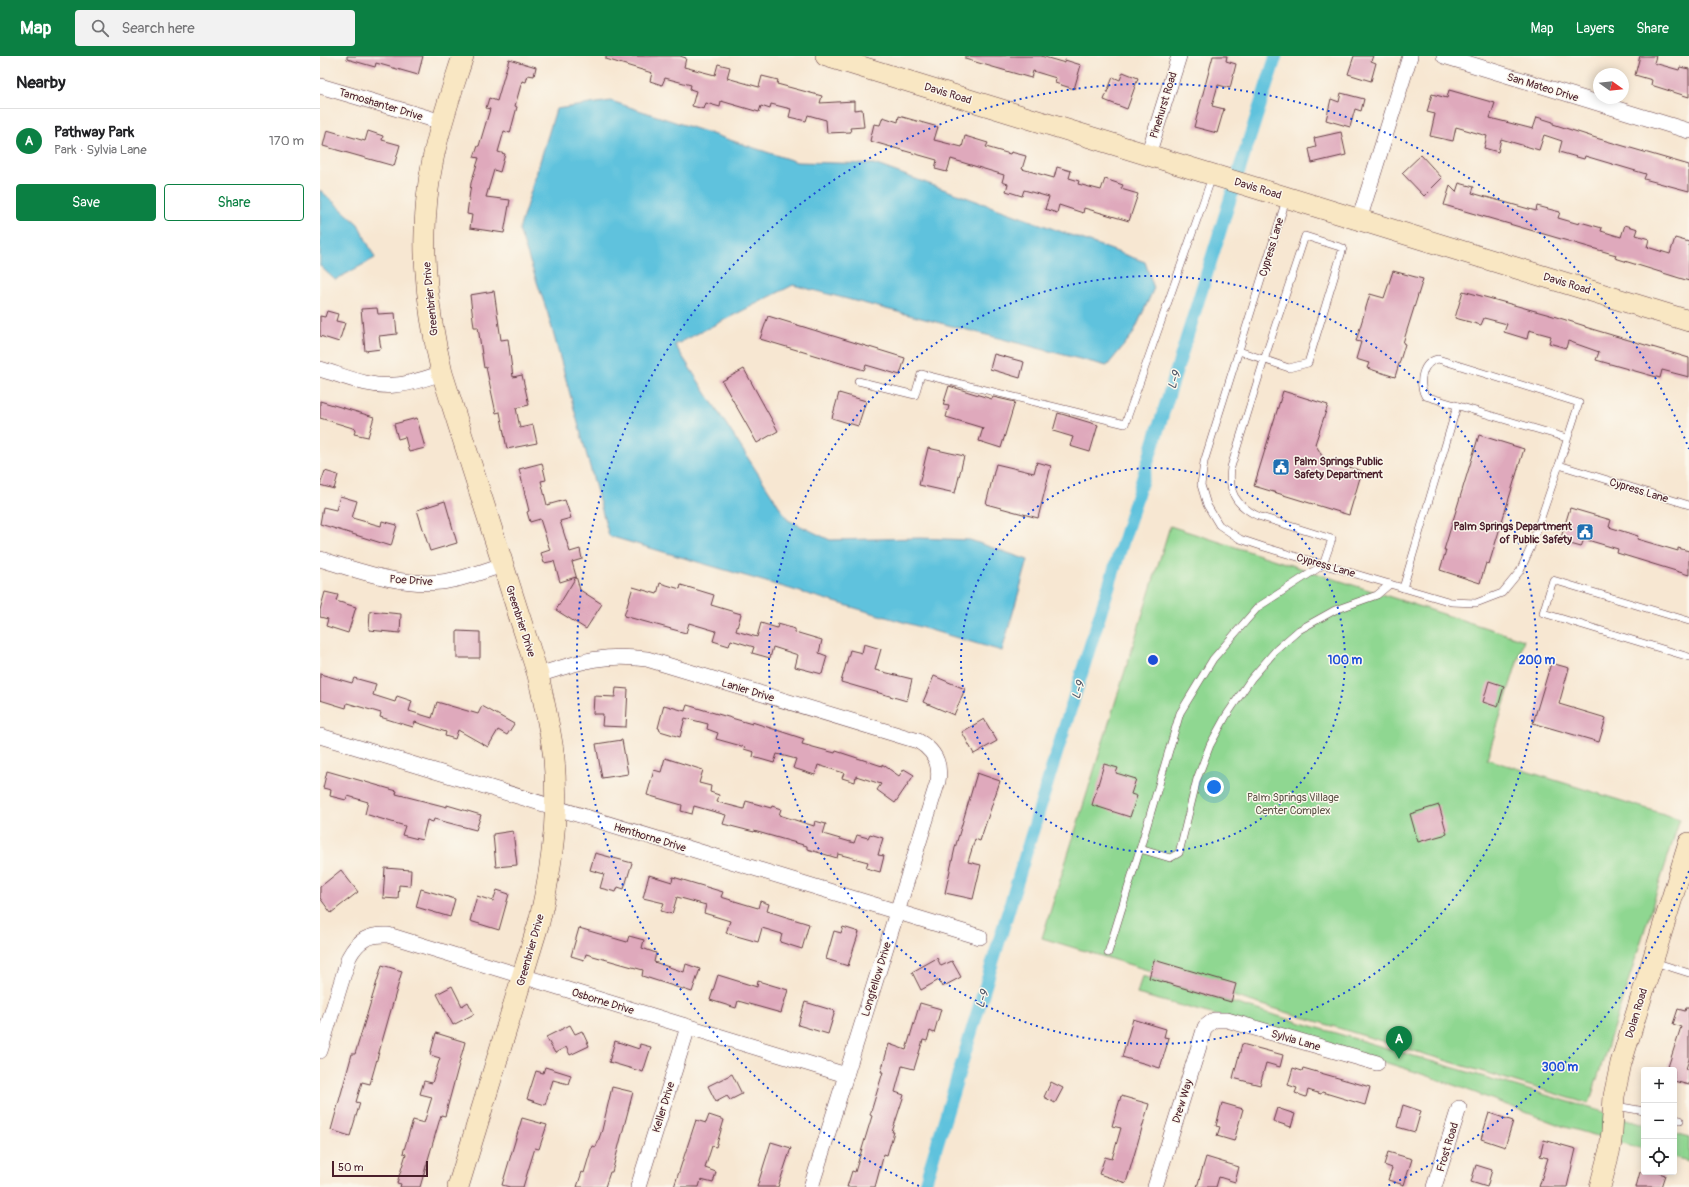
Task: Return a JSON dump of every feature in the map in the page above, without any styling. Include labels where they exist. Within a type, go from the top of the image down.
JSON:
[{"type":"street","name":"Greenbrier Drive","points":[[458,1187],[540,922],[548,886],[553,849],[555,808],[552,745],[549,723],[538,675],[442,373],[433,337],[428,300],[424,234],[432,160],[442,122],[463,56]]},
{"type":"street","name":"Davis Road","points":[[826,56],[1689,321]]},
{"type":"street","name":"Pinehurst Road","points":[[1148,155],[1179,56]]},
{"type":"street","points":[[1359,220],[1410,56]]},
{"type":"street","name":"San Mateo Drive","points":[[1444,56],[1689,131]]},
{"type":"street","name":"Tamoshanter Drive","points":[[320,86],[442,122]]},
{"type":"street","points":[[320,369],[365,383],[384,386],[404,384],[442,373]]},
{"type":"street","name":"Poe Drive","points":[[320,559],[400,582],[421,583],[442,582],[462,578],[503,565]]},
{"type":"street","name":"Lanier Drive","points":[[538,675],[608,656],[628,656],[647,659],[918,741],[933,753],[938,762],[939,771]]},
{"type":"street","name":"Henthorne Drive","points":[[320,736],[980,936]]},
{"type":"street","name":"Longfellow Drive","points":[[811,1187],[938,781],[939,771]]},
{"type":"street","name":"Dolan Road","points":[[1600,1187],[1610,1149],[1614,1096],[1621,1063],[1689,843]]},
{"type":"street","name":"Osborne Drive","points":[[320,1051],[349,957],[360,941],[369,936],[378,934],[388,935],[846,1075]]},
{"type":"street","name":"Sylvia Lane","points":[[1214,1020],[1227,1020],[1377,1063]]},
{"type":"street","name":"Drew Way","points":[[1155,1187],[1205,1027],[1214,1020]]},
{"type":"street","name":"Keller Drive","points":[[638,1187],[688,1027]]},
{"type":"street","name":"Frost Road","points":[[1434,1187],[1459,1108]]},
{"type":"lane","points":[[858,381],[915,395],[921,374],[1125,424],[1212,174]]},
{"type":"lane","name":"Cypress Lane","points":[[1287,198],[1204,462],[1201,485],[1207,505],[1219,525],[1240,538],[1323,565],[1451,602],[1476,603],[1502,592],[1520,571],[1531,547],[1559,465],[1689,505]]},
{"type":"lane","points":[[1108,953],[1180,713],[1213,659],[1258,607],[1323,565],[1332,538],[1258,516],[1247,511],[1238,502],[1232,491],[1230,479],[1231,467],[1264,360],[1305,236],[1342,248],[1308,363],[1289,368],[1264,360],[1239,351]]},
{"type":"lane","points":[[1559,465],[1579,403],[1438,360],[1431,361],[1425,367],[1421,381],[1421,388],[1425,396],[1567,438]]},
{"type":"lane","points":[[1403,588],[1457,406]]},
{"type":"lane","points":[[1689,621],[1553,580],[1543,613],[1689,657]]},
{"type":"lane","points":[[1140,849],[1170,858],[1179,853],[1197,779],[1210,745],[1226,716],[1251,679],[1276,650],[1299,630],[1335,610],[1377,595],[1390,584]]},
{"type":"lane","points":[[1652,962],[1689,973]]},
{"type":"lane","points":[[1614,1105],[1641,1110]]},
{"type":"green space","name":"Palm Springs Village Center Complex","points":[[1170,526],[1524,640],[1487,759],[1680,819],[1589,1104],[1042,938]]},
{"type":"green space","points":[[1142,976],[1641,1123],[1641,1148],[1562,1126],[1410,1070],[1338,1048],[1137,994]]},
{"type":"green space","points":[[1677,1134],[1689,1137],[1689,1161],[1677,1158]]},
{"type":"water","points":[[611,101],[797,162],[874,164],[1145,262],[1154,288],[1133,334],[1107,366],[793,285],[675,345],[788,520],[830,540],[920,538],[970,540],[1028,560],[1002,651],[609,536],[548,314],[519,230],[556,109]]},
{"type":"water","points":[[320,190],[358,224],[375,258],[335,280],[320,266]]},
{"type":"building","points":[[347,56],[423,56],[418,75],[376,63],[375,67],[347,59]]},
{"type":"building","points":[[606,56],[680,56],[686,58],[684,67],[715,75],[718,64],[730,67],[727,78],[759,87],[762,76],[778,80],[777,84],[822,96],[820,103],[854,101],[854,110],[862,109],[864,127],[850,128],[851,132],[827,133],[826,120],[808,115],[806,121],[789,117],[791,109],[771,104],[770,109],[761,106],[759,112],[721,101],[720,107],[706,103],[704,109],[692,106],[696,91],[690,89],[691,85],[665,78],[662,85],[650,81],[652,73],[606,59]]},
{"type":"building","points":[[965,56],[1041,56],[1065,63],[1065,60],[1081,65],[1074,89],[1055,83],[1056,78],[1033,71],[1031,78],[965,59]]},
{"type":"building","points":[[1213,56],[1227,56],[1226,61],[1236,64],[1230,88],[1218,85],[1212,106],[1224,109],[1217,133],[1194,127]]},
{"type":"building","points":[[1354,56],[1373,56],[1371,61],[1376,63],[1371,81],[1348,74]]},
{"type":"building","points":[[1640,56],[1656,56],[1654,63],[1679,70],[1680,67],[1689,69],[1689,97],[1651,85],[1652,80],[1635,75]]},
{"type":"building","points":[[509,59],[536,67],[534,76],[528,75],[526,82],[522,81],[510,133],[504,131],[498,152],[505,154],[500,172],[494,170],[486,197],[510,200],[504,233],[470,228],[472,215],[467,214],[471,183],[479,158],[474,157],[479,146],[490,109],[486,108],[489,98],[497,101]]},
{"type":"building","points":[[1123,72],[1138,78],[1127,109],[1104,100],[1113,77],[1120,80]]},
{"type":"building","points":[[1449,90],[1495,103],[1490,118],[1533,129],[1537,117],[1553,122],[1553,124],[1596,138],[1689,165],[1689,191],[1644,179],[1646,174],[1585,156],[1584,159],[1559,152],[1562,141],[1544,135],[1539,150],[1501,139],[1498,152],[1484,148],[1487,136],[1456,127],[1453,141],[1430,136],[1435,114],[1427,112],[1432,94],[1447,98]]},
{"type":"building","points":[[1341,93],[1364,99],[1361,111],[1355,109],[1350,127],[1326,120],[1331,99],[1339,102]]},
{"type":"building","points":[[899,116],[938,127],[934,140],[962,147],[965,136],[988,143],[986,147],[1010,154],[1011,152],[1026,156],[1022,169],[1054,178],[1057,167],[1071,171],[1069,178],[1079,181],[1078,184],[1101,190],[1105,179],[1123,185],[1121,189],[1138,194],[1129,221],[1084,208],[1083,213],[1059,205],[1057,213],[1045,209],[1049,197],[1024,190],[1022,196],[1006,191],[1008,184],[1002,182],[1004,175],[951,159],[947,172],[935,169],[937,160],[870,141],[874,124],[880,125],[883,117],[898,122]]},
{"type":"building","points":[[327,130],[365,141],[368,131],[383,136],[382,140],[400,145],[394,166],[323,146]]},
{"type":"building","points":[[1341,132],[1346,155],[1312,163],[1309,149],[1316,147],[1314,138]]},
{"type":"building","points":[[1421,155],[1442,178],[1424,196],[1402,173]]},
{"type":"building","points":[[1459,183],[1474,187],[1472,193],[1536,211],[1537,206],[1560,212],[1558,218],[1602,228],[1601,231],[1621,237],[1625,225],[1638,229],[1636,235],[1649,239],[1647,247],[1670,254],[1675,238],[1689,242],[1689,281],[1615,258],[1616,255],[1444,205],[1450,186],[1456,192]]},
{"type":"building","points":[[1393,271],[1423,279],[1403,343],[1405,344],[1395,377],[1367,368],[1369,363],[1356,359],[1361,342],[1356,341],[1370,294],[1384,298]]},
{"type":"building","points":[[494,291],[501,340],[508,339],[513,377],[522,375],[529,405],[516,408],[520,428],[533,425],[537,443],[507,449],[500,412],[496,413],[486,367],[484,368],[478,327],[474,327],[470,295]]},
{"type":"building","points":[[1463,291],[1550,315],[1689,358],[1689,377],[1662,370],[1660,378],[1596,360],[1599,352],[1568,341],[1566,348],[1549,343],[1551,336],[1529,330],[1527,339],[1504,332],[1507,324],[1484,318],[1481,325],[1455,318]]},
{"type":"building","points":[[377,308],[378,314],[395,313],[397,334],[379,336],[381,349],[365,351],[361,309]]},
{"type":"building","points":[[327,311],[338,314],[336,321],[345,323],[339,342],[320,336],[320,316],[325,317]]},
{"type":"building","points":[[768,316],[905,358],[900,375],[866,365],[864,370],[760,339]]},
{"type":"building","points":[[994,354],[1024,362],[1020,378],[990,369]]},
{"type":"building","points":[[744,369],[778,431],[757,443],[722,381]]},
{"type":"building","points":[[949,386],[992,399],[993,397],[1015,402],[1001,448],[979,441],[983,428],[946,417],[949,406],[943,405]]},
{"type":"building","points":[[1283,391],[1328,405],[1315,444],[1323,459],[1362,471],[1349,515],[1254,486]]},
{"type":"building","points":[[839,393],[866,401],[858,426],[832,418]]},
{"type":"building","points":[[320,401],[374,417],[368,437],[354,434],[356,429],[320,418]]},
{"type":"building","points":[[1058,413],[1098,425],[1090,452],[1070,446],[1073,437],[1053,431]]},
{"type":"building","points":[[417,418],[425,448],[409,452],[405,437],[398,439],[394,424]]},
{"type":"building","points":[[1479,435],[1524,449],[1489,564],[1486,563],[1480,583],[1440,570],[1446,550],[1444,550]]},
{"type":"building","points":[[928,448],[964,456],[955,493],[919,485]]},
{"type":"building","points":[[1037,462],[1051,466],[1038,518],[986,504],[996,464],[1034,473]]},
{"type":"building","points":[[542,463],[546,480],[541,481],[547,505],[565,500],[571,518],[560,521],[570,552],[580,549],[582,559],[572,562],[580,590],[602,604],[586,629],[556,610],[576,577],[560,582],[554,561],[544,563],[541,553],[550,550],[540,519],[530,522],[527,512],[529,511],[519,469]]},
{"type":"building","points":[[325,471],[338,475],[334,489],[320,485]]},
{"type":"building","points":[[340,496],[357,501],[352,518],[381,526],[382,521],[397,525],[391,546],[320,524],[323,507],[336,510]]},
{"type":"building","points":[[445,501],[457,543],[430,551],[417,510]]},
{"type":"building","points":[[1570,508],[1611,520],[1609,527],[1638,536],[1637,539],[1678,551],[1678,548],[1689,551],[1689,575],[1617,553],[1618,549],[1584,539],[1581,547],[1560,541]]},
{"type":"building","points":[[660,583],[680,589],[681,585],[714,595],[711,605],[741,614],[736,631],[757,637],[761,623],[777,628],[778,624],[795,629],[795,632],[822,640],[819,653],[827,656],[822,674],[795,667],[798,655],[773,647],[770,658],[752,653],[754,647],[731,640],[729,646],[713,641],[716,631],[689,623],[686,633],[624,616],[633,587],[657,594]]},
{"type":"building","points":[[325,592],[338,595],[336,601],[356,607],[348,633],[326,626],[328,619],[320,617],[320,610]]},
{"type":"building","points":[[370,611],[401,614],[400,633],[369,630]]},
{"type":"building","points":[[457,631],[480,632],[480,658],[457,658]]},
{"type":"building","points":[[864,644],[881,649],[875,670],[912,679],[907,701],[841,682],[850,650],[862,653]]},
{"type":"building","points":[[1551,663],[1569,668],[1559,704],[1606,718],[1599,742],[1533,723]]},
{"type":"building","points":[[320,674],[352,683],[354,678],[376,684],[373,695],[395,702],[397,696],[412,701],[409,711],[432,718],[437,702],[478,714],[482,706],[514,724],[507,735],[498,730],[488,747],[458,730],[455,739],[445,736],[446,732],[415,722],[413,727],[380,717],[381,713],[347,703],[346,708],[320,700]]},
{"type":"building","points":[[934,676],[965,689],[954,715],[923,702]]},
{"type":"building","points":[[1489,681],[1504,686],[1498,707],[1483,702]]},
{"type":"building","points":[[616,688],[628,689],[626,727],[602,726],[603,714],[593,714],[594,696],[615,697]]},
{"type":"building","points":[[664,705],[685,711],[687,705],[752,724],[752,722],[804,739],[802,744],[835,753],[836,751],[882,766],[882,764],[899,776],[904,769],[914,775],[895,803],[877,790],[881,784],[856,776],[855,782],[842,778],[844,773],[818,765],[815,775],[793,768],[796,759],[777,754],[774,763],[753,757],[754,752],[744,749],[745,747],[716,739],[718,733],[707,729],[708,724],[685,718],[680,737],[660,731],[658,728]]},
{"type":"building","points":[[984,719],[997,741],[974,754],[962,732]]},
{"type":"building","points":[[622,740],[628,774],[602,778],[596,744]]},
{"type":"building","points":[[665,758],[703,770],[699,783],[711,786],[710,792],[719,795],[717,802],[744,809],[746,801],[771,808],[772,806],[781,809],[779,815],[814,826],[815,821],[826,824],[823,834],[854,843],[857,835],[868,838],[870,834],[883,838],[878,855],[884,856],[880,872],[866,868],[868,862],[838,854],[837,858],[807,849],[807,846],[723,824],[726,815],[694,806],[692,814],[681,811],[682,805],[647,795],[654,770],[661,772]]},
{"type":"building","points":[[1104,764],[1118,768],[1116,773],[1136,779],[1131,794],[1137,796],[1130,817],[1092,805]]},
{"type":"building","points":[[327,771],[397,791],[396,794],[447,807],[447,805],[481,815],[476,830],[434,819],[433,822],[427,820],[422,840],[402,835],[405,826],[365,814],[368,802],[348,796],[346,800],[330,796],[331,790],[323,788]]},
{"type":"building","points":[[977,773],[1000,781],[980,841],[975,839],[968,862],[981,865],[973,899],[945,893],[955,848]]},
{"type":"building","points":[[1439,805],[1447,834],[1418,842],[1410,814]]},
{"type":"building","points":[[513,831],[517,865],[496,867],[493,834]]},
{"type":"building","points":[[595,853],[632,863],[624,889],[618,887],[616,892],[600,888],[604,874],[590,870]]},
{"type":"building","points":[[385,868],[411,870],[410,886],[399,885],[398,899],[383,898]]},
{"type":"building","points":[[341,870],[358,892],[331,913],[320,898],[320,887]]},
{"type":"building","points":[[649,875],[672,882],[673,877],[723,892],[721,897],[758,908],[760,901],[769,904],[767,911],[809,924],[802,949],[780,942],[782,934],[762,928],[758,942],[726,933],[730,921],[704,913],[706,905],[677,897],[672,914],[661,911],[664,903],[643,898]]},
{"type":"building","points":[[421,889],[455,899],[450,917],[416,907]]},
{"type":"building","points":[[497,890],[509,894],[499,930],[470,921],[477,896],[493,901]]},
{"type":"building","points":[[843,927],[859,932],[848,966],[826,959],[834,931],[841,933]]},
{"type":"building","points":[[579,928],[627,942],[629,936],[644,940],[642,948],[656,953],[654,962],[684,972],[686,964],[700,969],[692,992],[642,976],[643,970],[586,954],[584,960],[571,956]]},
{"type":"building","points":[[937,958],[941,966],[952,961],[961,977],[942,987],[939,980],[921,990],[912,972]]},
{"type":"building","points":[[1154,960],[1236,984],[1231,1002],[1149,978]]},
{"type":"building","points":[[382,965],[402,971],[370,1084],[362,1082],[356,1102],[360,1103],[350,1136],[331,1130],[352,1054],[355,1054]]},
{"type":"building","points":[[718,975],[757,987],[758,981],[788,990],[781,1013],[738,1001],[736,1008],[710,1000]]},
{"type":"building","points":[[452,986],[462,1006],[468,1002],[474,1014],[453,1025],[437,994]]},
{"type":"building","points":[[805,1002],[835,1011],[828,1034],[798,1025]]},
{"type":"building","points":[[920,1003],[941,1009],[934,1033],[930,1031],[927,1041],[923,1040],[914,1069],[902,1066],[895,1092],[904,1095],[892,1132],[894,1132],[887,1155],[884,1154],[875,1187],[847,1187],[852,1171],[855,1172],[872,1116],[870,1115],[883,1072],[881,1072],[889,1044],[906,1050]]},
{"type":"building","points":[[1686,1008],[1689,1008],[1689,1059],[1686,1069],[1689,1069],[1689,1085],[1677,1082],[1677,1067],[1668,1067],[1681,1027],[1673,1024],[1678,1009],[1685,1011]]},
{"type":"building","points":[[1133,1019],[1166,1029],[1164,1037],[1169,1038],[1160,1068],[1122,1057]]},
{"type":"building","points":[[570,1025],[575,1034],[582,1031],[589,1046],[570,1055],[566,1047],[555,1053],[546,1037]]},
{"type":"building","points":[[436,1033],[465,1042],[445,1116],[441,1115],[420,1187],[400,1187],[401,1184],[397,1183],[406,1154],[403,1153],[413,1120],[424,1123],[432,1097],[420,1094],[424,1081],[432,1083],[440,1058],[430,1055]]},
{"type":"building","points":[[615,1041],[639,1049],[640,1044],[651,1047],[643,1072],[609,1062]]},
{"type":"building","points":[[1242,1044],[1283,1055],[1280,1067],[1266,1063],[1260,1085],[1233,1078]]},
{"type":"building","points":[[545,1067],[571,1075],[568,1084],[553,1080],[545,1105],[527,1099],[536,1071],[543,1073]]},
{"type":"building","points":[[1293,1068],[1302,1071],[1303,1068],[1370,1087],[1365,1105],[1322,1092],[1321,1094],[1308,1090],[1306,1097],[1295,1093],[1297,1088],[1288,1085]]},
{"type":"building","points":[[732,1074],[742,1094],[730,1100],[727,1096],[716,1102],[708,1086]]},
{"type":"building","points":[[1051,1082],[1063,1088],[1055,1103],[1044,1097]]},
{"type":"building","points":[[612,1087],[633,1092],[612,1172],[610,1172],[605,1187],[577,1187],[582,1172],[584,1173],[592,1146],[596,1147],[602,1130]]},
{"type":"building","points":[[1121,1096],[1149,1104],[1126,1183],[1099,1174],[1105,1157],[1112,1159],[1121,1128],[1112,1126]]},
{"type":"building","points":[[1222,1103],[1243,1109],[1234,1141],[1217,1136],[1220,1127],[1216,1126]]},
{"type":"building","points":[[1403,1105],[1421,1111],[1415,1132],[1397,1127]]},
{"type":"building","points":[[1277,1108],[1295,1114],[1291,1127],[1273,1121]]},
{"type":"building","points":[[1489,1113],[1513,1121],[1505,1147],[1481,1139]]},
{"type":"building","points":[[709,1115],[724,1120],[716,1147],[712,1146],[705,1168],[716,1172],[713,1183],[701,1180],[699,1187],[674,1187],[696,1120],[706,1123]]},
{"type":"building","points":[[522,1118],[547,1125],[539,1149],[535,1148],[523,1187],[510,1187],[502,1185]]},
{"type":"building","points":[[1544,1140],[1576,1149],[1567,1187],[1539,1187],[1548,1158],[1540,1156]]},
{"type":"building","points":[[771,1142],[791,1148],[778,1187],[757,1187]]},
{"type":"building","points":[[1388,1152],[1412,1159],[1404,1185],[1388,1180],[1392,1168],[1384,1165]]},
{"type":"building","points":[[1206,1157],[1239,1167],[1235,1182],[1219,1177],[1216,1187],[1197,1187]]},
{"type":"building","points":[[1476,1165],[1492,1170],[1487,1187],[1471,1182]]},
{"type":"building","points":[[1640,1172],[1641,1175],[1665,1175],[1661,1187],[1636,1187]]},
{"type":"waterway","name":"L-9","points":[[1239,171],[1276,56]]},
{"type":"waterway","name":"L-9","points":[[924,1187],[1051,771],[1232,193]]},
{"type":"place","name":"Palm Springs Public Safety Department","points":[[1281,467]]},
{"type":"place","name":"Palm Springs Department of Public Safety","points":[[1585,532]]},
{"type":"place","name":"Pathway Park","points":[[1399,1059]]}]
